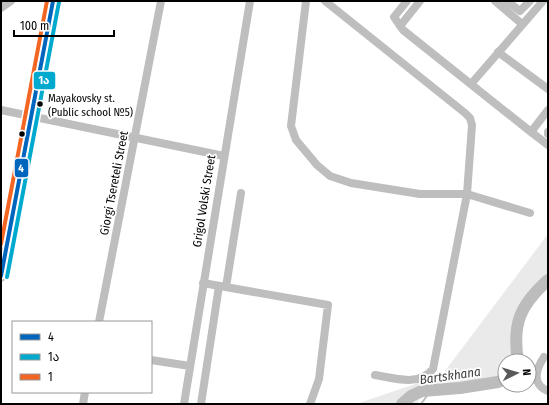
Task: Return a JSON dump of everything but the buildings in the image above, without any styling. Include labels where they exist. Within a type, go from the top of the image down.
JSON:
[{"type":"main road","points":[[1,276],[53,1]]},
{"type":"street","points":[[1,8],[11,1]]},
{"type":"street","name":"Giorgi Tsereteli Street","points":[[99,321],[136,137],[161,1]]},
{"type":"street","name":"Grigol Volski Street","points":[[184,404],[250,1]]},
{"type":"street","points":[[306,1],[291,126],[296,140],[317,165],[330,176],[351,183],[420,194],[467,194],[530,213]]},
{"type":"street","points":[[325,1],[470,118],[472,125],[467,194],[432,370],[422,379],[407,380],[375,375]]},
{"type":"street","points":[[407,1],[394,17],[400,26],[548,145]]},
{"type":"street","points":[[400,26],[420,1]]},
{"type":"street","points":[[495,1],[522,24]]},
{"type":"street","points":[[507,1],[520,11],[530,1]]},
{"type":"street","points":[[471,84],[542,1]]},
{"type":"street","points":[[498,52],[548,89]]},
{"type":"street","points":[[1,110],[224,156]]},
{"type":"street","points":[[531,132],[548,110]]},
{"type":"street","points":[[201,404],[241,193]]},
{"type":"street","points":[[204,283],[328,305],[319,379],[310,404]]},
{"type":"street","points":[[544,357],[538,366],[535,378],[539,385],[548,391]]},
{"type":"street","points":[[152,360],[190,366]]},
{"type":"street","points":[[82,404],[85,393]]},
{"type":"shaded area","points":[[548,234],[548,280],[531,298],[520,316],[516,336],[517,353],[497,353],[497,382],[460,388],[422,391],[417,404],[356,404],[442,375]]},
{"type":"waterway","name":"Bartskhana","points":[[517,353],[516,336],[520,316],[531,298],[548,280]]},
{"type":"waterway","name":"Bartskhana","points":[[402,404],[411,396],[422,391],[460,388],[497,382]]},
{"type":"waterway","name":"Bartskhana","points":[[421,404],[429,393],[440,390]]},
{"type":"transit line","name":"1","points":[[1,244],[47,1]]},
{"type":"transit line","name":"4","points":[[1,276],[53,1]]},
{"type":"transit line","name":"1ა","points":[[7,277],[59,2]]},
{"type":"place","name":"Mayakovsky st. (Public school №5)","points":[[40,104]]}]
